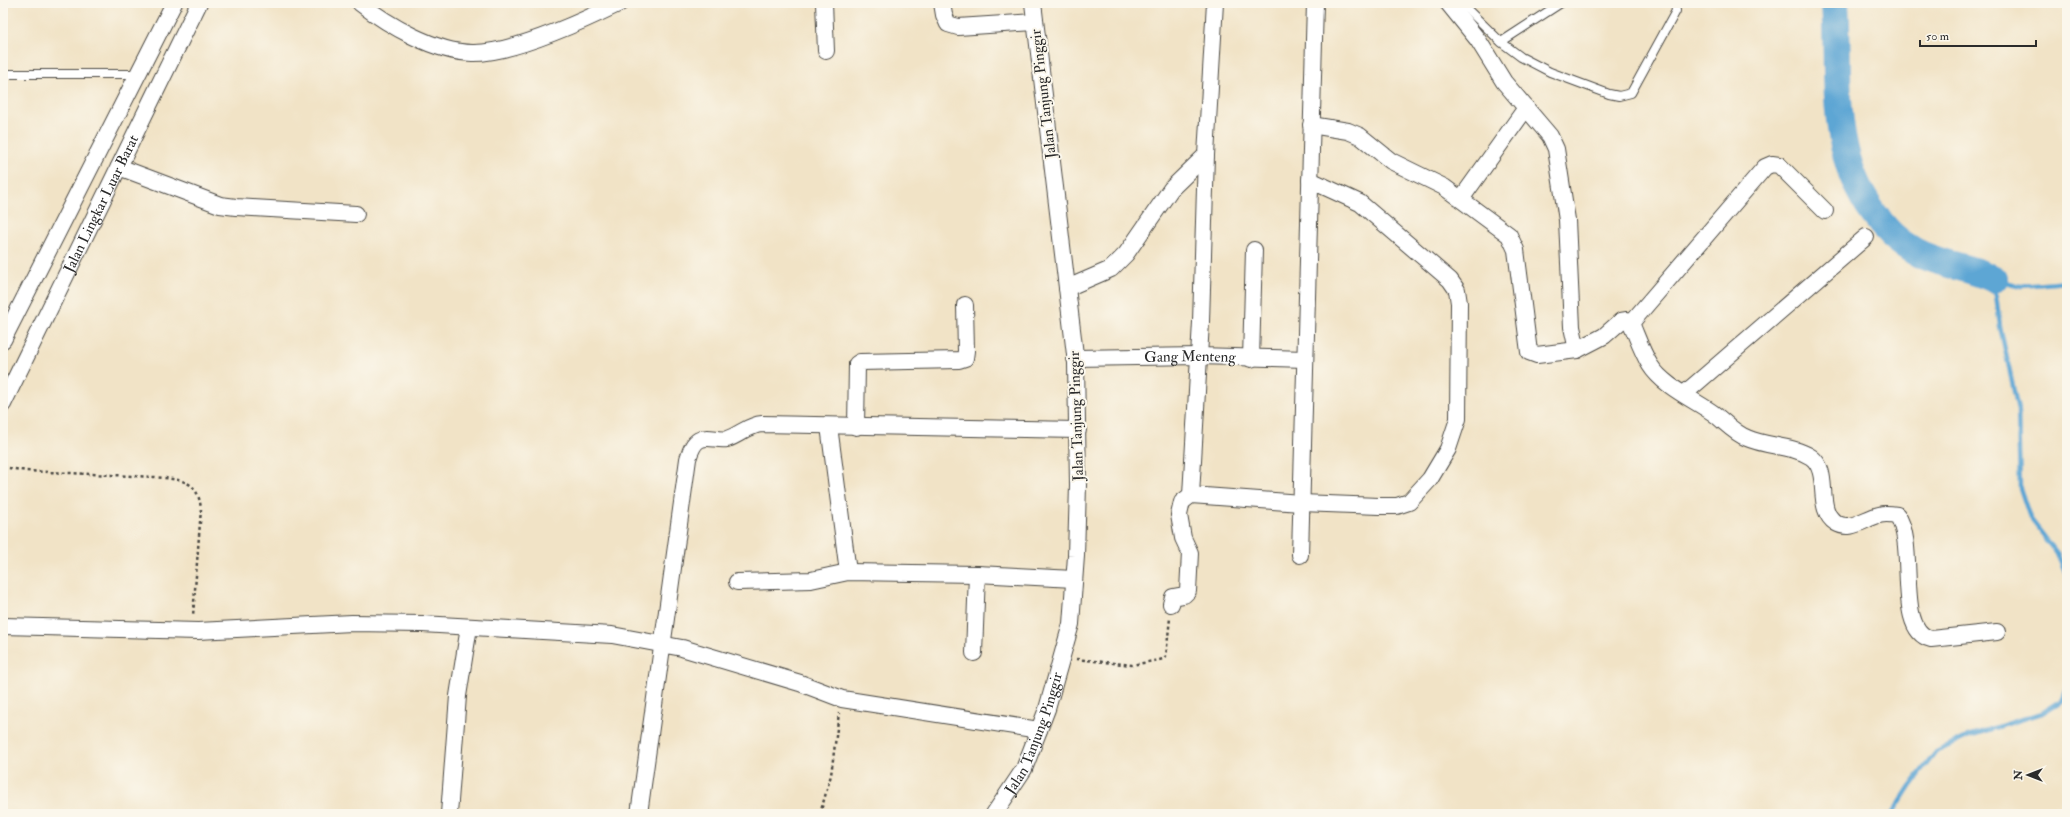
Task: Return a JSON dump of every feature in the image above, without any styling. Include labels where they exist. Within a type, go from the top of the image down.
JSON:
[{"type":"street","name":"Jalan Lingkar Luar Barat","points":[[3,340],[174,3]]},
{"type":"street","name":"Jalan Lingkar Luar Barat","points":[[3,404],[199,3]]},
{"type":"street","points":[[360,3],[375,15],[420,40],[453,51],[487,53],[524,43],[620,3]]},
{"type":"street","points":[[824,3],[826,51]]},
{"type":"street","points":[[942,3],[944,15],[948,24],[958,27],[1035,22]]},
{"type":"street","name":"Jalan Tanjung Pinggir","points":[[994,814],[1024,769],[1047,709],[1071,624],[1076,556],[1078,430],[1075,358],[1033,3]]},
{"type":"street","points":[[1191,495],[1199,356],[1206,155],[1214,3]]},
{"type":"street","points":[[1300,555],[1315,3]]},
{"type":"street","points":[[1448,3],[1478,40],[1504,82],[1550,136],[1556,149],[1566,220],[1572,327],[1577,350]]},
{"type":"street","points":[[1461,199],[1526,108]]},
{"type":"street","points":[[1311,125],[1348,131],[1360,136],[1392,161],[1444,188],[1461,199],[1509,235],[1514,242],[1529,352],[1537,355],[1577,350],[1604,336],[1621,321],[1627,320],[1631,323],[1651,366],[1666,382],[1745,438],[1792,450],[1811,457],[1818,464],[1829,516],[1836,523],[1844,526],[1855,525],[1878,515],[1897,515],[1902,523],[1906,535],[1913,624],[1925,638],[1931,639],[1997,632]]},
{"type":"street","points":[[1067,288],[1085,282],[1111,269],[1126,254],[1171,189],[1206,155]]},
{"type":"street","points":[[1631,323],[1765,167],[1772,164],[1779,165],[1826,211]]},
{"type":"street","points":[[119,167],[220,205],[356,214]]},
{"type":"street","points":[[1171,604],[1173,597],[1184,595],[1188,591],[1190,553],[1182,534],[1179,515],[1182,502],[1191,495],[1301,504],[1397,506],[1409,502],[1430,479],[1448,449],[1458,419],[1459,303],[1457,290],[1450,280],[1437,268],[1360,203],[1310,180]]},
{"type":"street","points":[[1684,394],[1866,237]]},
{"type":"street","points":[[1251,359],[1254,250]]},
{"type":"street","points":[[856,427],[856,364],[860,362],[959,360],[965,358],[965,306]]},
{"type":"street","name":"Gang Menteng","points":[[1075,358],[1199,356],[1251,359],[1305,359]]},
{"type":"street","points":[[639,814],[688,459],[692,448],[698,440],[710,438],[725,439],[735,436],[754,424],[1078,430]]},
{"type":"street","points":[[829,426],[848,572]]},
{"type":"street","points":[[737,582],[811,580],[848,572],[977,574],[1074,579]]},
{"type":"street","points":[[974,653],[977,574]]},
{"type":"street","points":[[3,626],[192,630],[352,622],[612,635],[663,644],[800,683],[842,699],[1039,730]]},
{"type":"street","points":[[449,814],[458,696],[469,627]]},
{"type":"lane","points":[[1461,3],[1501,42],[1521,57],[1550,72],[1609,94],[1626,95],[1631,93],[1676,12],[1675,3]]},
{"type":"lane","points":[[1501,42],[1561,3]]},
{"type":"lane","points":[[3,74],[139,74]]},
{"type":"path","points":[[3,467],[26,471],[155,477],[177,479],[191,484],[200,494],[201,509],[192,630]]},
{"type":"path","points":[[1061,658],[1132,665],[1164,658],[1166,656],[1171,604]]},
{"type":"path","points":[[820,814],[831,775],[836,728],[842,699]]},
{"type":"waterway","points":[[1835,3],[1839,113],[1849,165],[1859,190],[1874,214],[1892,235],[1914,251],[1924,256],[1974,271],[1994,279]]},
{"type":"waterway","points":[[2067,282],[2021,286],[1994,279],[2000,326],[2018,410],[2020,488],[2030,518],[2057,553],[2067,576]]},
{"type":"waterway","points":[[1892,814],[1910,786],[1936,752],[1969,736],[2042,713],[2061,701],[2067,687]]}]
